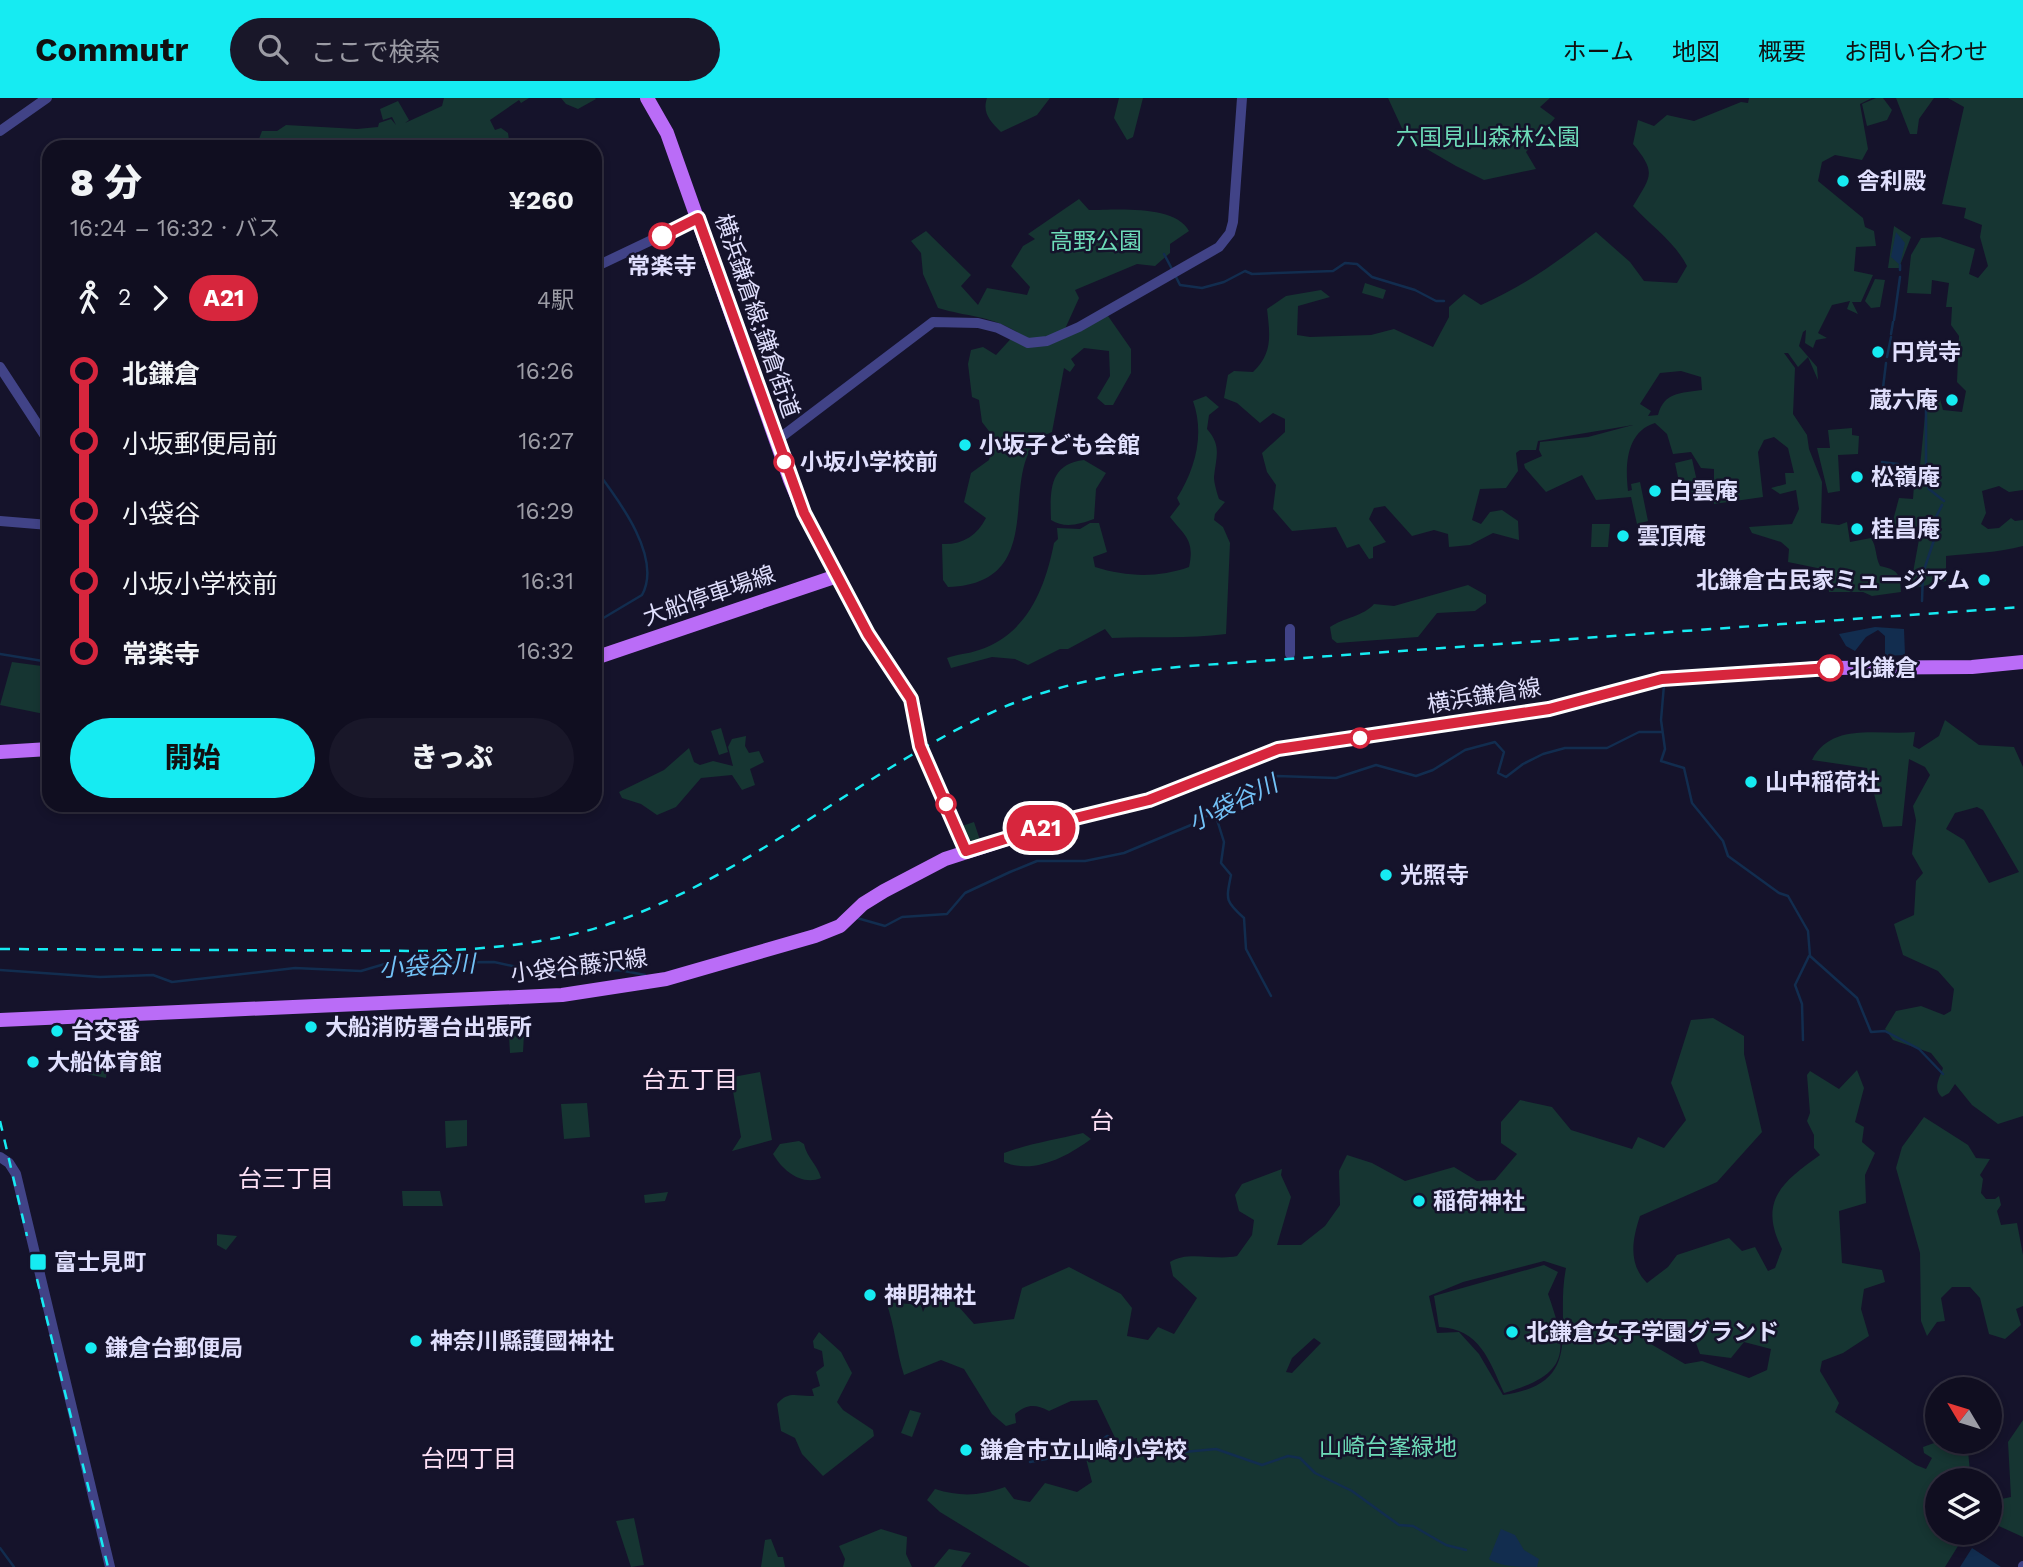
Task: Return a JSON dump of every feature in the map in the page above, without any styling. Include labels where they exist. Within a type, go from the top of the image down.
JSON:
[{"type":"main road","name":"横浜鎌倉線;鎌倉街道","points":[[647,98],[667,133],[776,442],[804,513],[868,634],[911,699],[920,746],[966,851]]},
{"type":"main road","name":"大船停車場線","points":[[602,656],[837,576]]},
{"type":"main road","name":"横浜鎌倉線","points":[[966,851],[1063,821],[1149,800],[1278,749],[1549,709],[1662,679],[1822,668],[1972,667],[2023,662]]},
{"type":"main road","points":[[0,752],[42,749]]},
{"type":"main road","name":"小袋谷藤沢線","points":[[0,1020],[537,996],[634,986],[830,930],[884,891],[966,851]]},
{"type":"street","points":[[0,131],[47,98]]},
{"type":"street","points":[[776,442],[933,322],[978,323],[998,328],[1028,343],[1047,341],[1079,327],[1219,247],[1230,233],[1233,222],[1242,98]]},
{"type":"street","points":[[602,264],[698,218]]},
{"type":"street","points":[[0,367],[42,431]]},
{"type":"street","points":[[0,521],[42,524]]},
{"type":"street","points":[[1290,629],[1290,654]]},
{"type":"street","points":[[0,1157],[9,1163],[16,1174],[110,1567]]},
{"type":"green space","points":[[444,98],[529,98],[521,103],[519,100],[490,120],[495,130],[501,128],[508,133],[509,140],[259,139],[262,131],[277,131],[286,125],[357,129],[378,127],[379,123],[391,119],[396,125],[392,117],[383,120],[380,109],[398,101],[409,120],[405,123],[442,106]]},
{"type":"green space","points":[[561,98],[596,99],[578,109],[566,104]]},
{"type":"green space","points":[[987,98],[1050,98],[1037,115],[1001,132],[988,117]]},
{"type":"green space","points":[[1119,98],[1143,98],[1133,137],[1127,140],[1114,118]]},
{"type":"green space","name":"六国見山森林公園","points":[[1388,98],[1550,98],[1540,107],[1555,118],[1526,152],[1536,169],[1484,180],[1406,137]]},
{"type":"green space","points":[[1749,98],[1872,98],[1860,104],[1868,149],[1862,160],[1835,155],[1822,162],[1818,181],[1863,218],[1865,227],[1874,231],[1876,246],[1856,247],[1854,271],[1873,275],[1861,302],[1852,302],[1858,314],[1847,309],[1850,301],[1832,305],[1818,333],[1827,338],[1816,340],[1813,348],[1805,343],[1806,330],[1803,332],[1799,346],[1817,367],[1818,380],[1808,357],[1798,367],[1788,353],[1784,353],[1795,368],[1793,414],[1807,435],[1809,449],[1822,482],[1821,523],[1839,525],[1847,522],[1850,542],[1871,538],[1880,566],[1897,573],[1901,592],[1872,596],[1863,592],[1829,592],[1827,570],[1788,562],[1789,549],[1781,542],[1752,533],[1749,527],[1792,524],[1799,509],[1796,490],[1780,494],[1771,488],[1786,484],[1785,473],[1794,473],[1788,448],[1774,437],[1764,440],[1758,452],[1763,497],[1714,504],[1714,469],[1701,468],[1691,452],[1673,454],[1667,434],[1655,423],[1645,427],[1633,442],[1627,471],[1628,491],[1632,490],[1631,484],[1640,482],[1648,521],[1637,524],[1631,497],[1596,500],[1582,475],[1546,492],[1524,464],[1542,456],[1539,450],[1540,442],[1588,437],[1633,425],[1538,441],[1536,450],[1520,450],[1516,453],[1518,471],[1506,488],[1480,489],[1472,520],[1481,524],[1490,512],[1502,510],[1518,521],[1519,540],[1493,533],[1470,545],[1449,547],[1448,534],[1434,530],[1412,536],[1385,506],[1374,508],[1369,519],[1386,542],[1373,547],[1373,558],[1369,559],[1359,544],[1347,548],[1336,527],[1292,531],[1273,509],[1276,485],[1267,472],[1262,453],[1285,432],[1285,419],[1273,413],[1260,423],[1237,403],[1224,398],[1228,375],[1234,371],[1253,372],[1264,358],[1269,343],[1267,309],[1286,296],[1321,290],[1330,297],[1298,306],[1297,335],[1371,335],[1394,329],[1433,347],[1449,317],[1449,307],[1464,294],[1481,305],[1497,298],[1541,272],[1596,232],[1630,262],[1644,281],[1677,283],[1687,266],[1682,257],[1633,206],[1649,175],[1646,162],[1633,144],[1638,120],[1654,126],[1667,115],[1694,121],[1741,102],[1748,103]],"holes":[[[1681,371],[1701,377],[1702,390],[1674,395],[1664,402],[1658,415],[1648,416],[1651,411],[1640,404],[1660,373]]]},
{"type":"green space","points":[[1883,98],[1892,110],[1887,120],[1867,126],[1862,104]]},
{"type":"green space","points":[[1896,98],[1934,98],[1919,119],[1917,134],[1910,134]]},
{"type":"green space","points":[[1948,98],[2023,98],[2023,490],[2009,492],[1999,486],[1982,491],[1986,513],[1981,524],[1988,529],[1999,528],[2011,518],[2015,521],[2023,520],[2023,546],[1946,556],[1946,581],[1910,589],[1920,534],[1891,528],[1899,498],[1913,499],[1914,485],[1918,486],[1927,396],[1940,399],[1943,410],[1962,412],[1966,391],[1957,382],[1959,336],[1951,325],[1952,307],[1946,307],[1949,283],[1932,280],[1931,294],[1907,293],[1911,255],[1921,238],[1940,237],[1975,249],[1969,274],[1978,278],[1988,266],[1980,237],[1982,225],[1964,218],[1966,208],[1942,204],[1964,107]]},
{"type":"green space","name":"高野公園","points":[[1079,199],[1089,210],[1158,212],[1182,222],[1189,231],[1170,244],[1170,253],[1155,266],[1137,264],[1075,290],[1079,298],[1065,329],[1108,316],[1131,349],[1131,373],[1113,405],[1105,405],[1097,398],[1110,376],[1109,351],[1084,348],[1071,359],[1075,365],[1070,372],[1064,368],[1052,432],[1033,445],[1024,466],[1013,543],[1002,564],[982,580],[948,587],[943,580],[942,544],[956,543],[968,538],[986,518],[964,502],[971,473],[989,460],[995,439],[982,422],[979,400],[972,397],[968,364],[971,350],[983,347],[996,355],[1017,332],[987,319],[938,308],[923,274],[921,253],[911,241],[926,231],[971,275],[961,286],[978,305],[987,288],[1027,295],[1030,287],[1011,266],[1023,246],[1035,239],[1028,234]]},
{"type":"green space","points":[[1894,226],[1911,237],[1899,268],[1888,268]]},
{"type":"green space","points":[[1875,279],[1885,280],[1880,307],[1871,308],[1865,301]]},
{"type":"green space","points":[[1365,283],[1386,290],[1383,299],[1362,293]]},
{"type":"green space","points":[[1206,396],[1219,407],[1209,415],[1207,429],[1216,446],[1216,488],[1219,499],[1225,502],[1215,514],[1214,520],[1223,527],[1230,543],[1226,634],[1112,638],[1105,629],[1068,649],[1060,649],[1028,665],[1015,659],[992,657],[951,668],[947,658],[996,643],[1010,633],[1031,608],[1045,577],[1054,543],[1058,539],[1057,528],[1080,529],[1090,523],[1099,523],[1107,552],[1093,557],[1095,567],[1142,575],[1189,567],[1190,544],[1170,517],[1180,504],[1177,498],[1189,475],[1196,451],[1198,426],[1193,401]]},
{"type":"green space","points":[[1852,428],[1852,435],[1859,436],[1858,454],[1838,455],[1840,491],[1828,493],[1817,448],[1830,448],[1828,430]]},
{"type":"green space","points":[[1692,459],[1700,495],[1683,501],[1675,463]]},
{"type":"green space","points":[[1084,460],[1106,473],[1096,489],[1094,519],[1072,525],[1056,523],[1051,520],[1054,481],[1064,467]]},
{"type":"green space","points":[[1592,524],[1610,524],[1608,547],[1591,547]]},
{"type":"green space","points":[[1468,585],[1486,595],[1486,603],[1475,611],[1437,613],[1418,637],[1337,643],[1332,639],[1330,627],[1374,604],[1394,606]]},
{"type":"green space","points":[[12,662],[42,666],[42,714],[0,705]]},
{"type":"green space","points":[[1945,720],[1979,745],[2014,747],[2023,767],[2023,1116],[1998,1124],[1972,1105],[1955,1084],[1949,1093],[1942,1097],[1937,1087],[1943,1068],[1931,1053],[1893,1040],[1885,1029],[1896,1011],[1921,1006],[1944,1015],[1951,1011],[1954,989],[1938,971],[1903,955],[1894,924],[1914,915],[1916,881],[1923,873],[1912,854],[1916,820],[1913,806],[1930,775],[1925,767],[1909,759],[1902,826],[1883,827],[1867,768],[1812,760],[1821,748],[1844,735],[1915,732],[1913,746],[1919,749],[1939,736]],"holes":[[[1977,807],[1983,810],[2019,872],[1989,883],[1964,840],[1946,829],[1955,813]]]},
{"type":"green space","points":[[721,728],[728,752],[719,755],[711,731]]},
{"type":"green space","points":[[746,736],[745,746],[749,753],[759,751],[764,762],[750,769],[755,785],[742,790],[732,775],[701,778],[676,807],[657,815],[641,804],[622,798],[619,792],[664,770],[689,748],[694,762],[700,765],[713,761],[733,766],[728,747],[732,739]]},
{"type":"green space","points":[[974,822],[980,840],[967,840],[962,826]]},
{"type":"green space","name":"山崎台峯緑地","points":[[1713,1018],[1744,1036],[1744,1054],[1762,1132],[1717,1182],[1640,1216],[1633,1251],[1637,1268],[1647,1283],[1668,1267],[1677,1255],[1729,1238],[1742,1251],[1755,1247],[1768,1271],[1775,1268],[1782,1249],[1772,1218],[1773,1205],[1785,1184],[1820,1155],[1814,1148],[1814,1135],[1807,1121],[1810,1113],[1807,1075],[1810,1071],[1839,1089],[1857,1070],[1864,1088],[1855,1122],[1864,1127],[1862,1142],[1875,1153],[1865,1175],[1866,1203],[1839,1211],[1842,1263],[1882,1270],[1885,1282],[1864,1289],[1861,1309],[1869,1336],[1843,1353],[1822,1361],[1820,1371],[1839,1403],[1835,1412],[1925,1469],[1925,1545],[1959,1545],[1945,1567],[1030,1567],[940,1512],[927,1500],[935,1489],[970,1494],[1005,1487],[1014,1499],[1030,1502],[1045,1483],[1077,1492],[1092,1482],[1086,1459],[1105,1445],[1135,1458],[1137,1438],[1117,1442],[1097,1400],[1071,1401],[1049,1411],[1035,1406],[1023,1408],[1015,1414],[1016,1423],[1006,1426],[992,1414],[964,1369],[941,1360],[904,1375],[886,1302],[921,1305],[923,1312],[933,1289],[944,1290],[974,1324],[1014,1319],[1022,1288],[1069,1267],[1121,1294],[1132,1308],[1127,1336],[1148,1340],[1158,1327],[1174,1334],[1197,1298],[1173,1276],[1170,1262],[1193,1256],[1237,1256],[1252,1235],[1254,1220],[1239,1211],[1235,1195],[1242,1184],[1282,1169],[1281,1175],[1291,1197],[1277,1245],[1301,1245],[1325,1226],[1340,1205],[1339,1171],[1347,1155],[1372,1163],[1405,1181],[1454,1167],[1477,1181],[1495,1180],[1517,1154],[1501,1143],[1501,1122],[1520,1100],[1552,1107],[1571,1130],[1632,1149],[1638,1137],[1664,1148],[1686,1120],[1671,1083],[1691,1020]],"holes":[[[1544,1261],[1566,1268],[1562,1350],[1557,1365],[1547,1379],[1529,1389],[1503,1395],[1479,1354],[1459,1332],[1437,1333],[1429,1296],[1463,1282]],[[1690,1327],[1700,1354],[1731,1358],[1744,1342],[1771,1349],[1767,1370],[1749,1378],[1702,1361],[1685,1364],[1644,1340]],[[1314,1338],[1321,1343],[1292,1373],[1286,1372],[1292,1358]]]},
{"type":"green space","points":[[524,1034],[523,1052],[510,1053],[509,1035]]},
{"type":"green space","points":[[91,1057],[108,1061],[106,1078],[86,1074]]},
{"type":"green space","points":[[760,1072],[772,1140],[732,1151],[741,1137],[731,1080],[733,1077]]},
{"type":"green space","points":[[587,1103],[590,1137],[564,1139],[561,1104]]},
{"type":"green space","points":[[1924,1117],[1968,1145],[1976,1158],[1990,1159],[1980,1175],[1983,1179],[1981,1193],[1986,1199],[1999,1196],[2001,1205],[1997,1211],[2001,1225],[2017,1223],[2023,1255],[2023,1306],[2016,1309],[2021,1325],[2005,1339],[1989,1334],[1980,1298],[1970,1287],[1952,1287],[1941,1298],[1945,1321],[1937,1322],[1927,1336],[1921,1321],[1920,1253],[1896,1168],[1902,1147]]},
{"type":"green space","points":[[467,1120],[467,1146],[446,1148],[445,1121]]},
{"type":"green space","points":[[1083,1133],[1091,1139],[1050,1162],[1027,1166],[1004,1162],[1004,1153]]},
{"type":"green space","points":[[799,1141],[804,1144],[821,1178],[807,1180],[794,1175],[782,1166],[773,1154],[780,1144]]},
{"type":"green space","points":[[402,1191],[440,1191],[443,1206],[403,1206]]},
{"type":"green space","points":[[668,1192],[665,1201],[645,1203],[644,1195]]},
{"type":"green space","points":[[217,1234],[237,1236],[226,1250],[217,1245]]},
{"type":"green space","name":"北鎌倉女子学園グランド","points":[[1544,1265],[1558,1272],[1548,1294],[1559,1332],[1558,1358],[1552,1369],[1541,1378],[1504,1393],[1488,1358],[1474,1340],[1453,1329],[1439,1327],[1434,1296]]},
{"type":"green space","points":[[819,1332],[841,1352],[852,1373],[837,1402],[843,1410],[873,1430],[874,1436],[823,1476],[802,1454],[795,1438],[781,1431],[777,1404],[789,1396],[814,1396],[812,1389],[820,1386],[816,1372],[824,1366],[822,1351],[814,1348],[813,1341]]},
{"type":"green space","points":[[910,1410],[921,1413],[912,1437],[901,1433]]},
{"type":"green space","points":[[2023,1420],[2023,1537],[2002,1527],[2002,1499],[2011,1497],[2008,1442]]},
{"type":"green space","points":[[1926,1454],[1968,1454],[1970,1468],[1927,1468],[1932,1458]]},
{"type":"green space","points":[[634,1518],[644,1565],[631,1567],[616,1521]]},
{"type":"green space","points":[[881,1529],[907,1537],[906,1554],[912,1567],[843,1567],[845,1559],[839,1546]]},
{"type":"green space","points":[[771,1539],[778,1557],[783,1557],[785,1567],[761,1567],[765,1540]]},
{"type":"green space","points":[[949,1549],[971,1553],[961,1567],[934,1567]]},
{"type":"water","points":[[1896,232],[1905,243],[1900,265],[1891,257]]},
{"type":"water","points":[[1875,627],[1904,629],[1905,655],[1885,656],[1885,636],[1878,630],[1866,637],[1855,651],[1846,646],[1839,634]]},
{"type":"water","points":[[1501,1529],[1515,1535],[1524,1550],[1539,1559],[1537,1567],[1505,1565],[1489,1559]]},
{"type":"water","points":[[1972,1548],[2001,1567],[1960,1567]]},
{"type":"waterway","points":[[1164,254],[1173,271]]},
{"type":"waterway","points":[[1176,277],[1180,285],[1202,288],[1224,282],[1245,271],[1252,274],[1333,271],[1345,263],[1357,264],[1372,277],[1415,290],[1436,301],[1444,301]]},
{"type":"waterway","points":[[1900,265],[1900,270]]},
{"type":"waterway","points":[[1894,320],[1900,277]]},
{"type":"waterway","points":[[1891,334],[1893,322]]},
{"type":"waterway","points":[[1887,357],[1891,337]]},
{"type":"waterway","points":[[1882,396],[1886,363]]},
{"type":"waterway","points":[[1887,396],[1919,399]]},
{"type":"waterway","points":[[1926,401],[1926,481],[1929,489],[1944,501]]},
{"type":"waterway","points":[[1882,462],[1898,464]]},
{"type":"waterway","points":[[1905,465],[1913,465]]},
{"type":"waterway","points":[[602,478],[635,529],[647,563],[647,580],[642,595],[602,619]]},
{"type":"waterway","points":[[1933,528],[1931,527],[1942,505]]},
{"type":"waterway","points":[[1898,525],[1921,529]]},
{"type":"waterway","points":[[1922,601],[1923,573],[1937,531]]},
{"type":"waterway","points":[[0,654],[42,661]]},
{"type":"waterway","points":[[1664,685],[1661,720],[1665,749],[1661,761],[1684,768],[1692,803],[1723,841],[1728,856],[1779,893],[1788,896],[1808,931],[1810,956],[1857,998],[1871,1032],[1885,1031],[1919,1049],[1943,1074]]},
{"type":"waterway","name":"小袋谷川","points":[[857,918],[885,926],[902,917],[947,914],[965,893],[1010,872],[1037,861],[1085,861],[1124,853],[1191,825],[1277,776],[1336,778],[1376,765],[1416,776],[1433,770],[1465,750],[1495,742],[1504,752],[1498,773],[1506,777],[1543,754],[1565,748],[1607,748],[1639,732],[1662,732]]},
{"type":"waterway","points":[[1214,810],[1224,842],[1221,863],[1231,875],[1228,900],[1244,918],[1246,949],[1271,996]]},
{"type":"waterway","points":[[1803,1040],[1802,1004],[1795,985],[1809,956]]},
{"type":"waterway","name":"小袋谷川","points":[[0,970],[100,977],[153,975],[172,982],[295,968],[361,971],[388,963],[494,962],[540,972],[570,974],[619,970],[645,975]]},
{"type":"waterway","points":[[1030,1462],[1089,1451],[1107,1436],[1133,1448],[1163,1454],[1216,1449],[1262,1465],[1288,1456],[1300,1458],[1315,1473],[1352,1491],[1399,1525],[1413,1526],[1446,1545],[1466,1550]]},
{"type":"waterway","points":[[0,1548],[14,1567]]},
{"type":"railway","points":[[0,949],[428,951],[476,949],[569,935],[615,922],[667,901],[716,876],[906,758],[1004,707],[1049,691],[1118,675],[1189,666],[2023,607]]},
{"type":"railway","points":[[0,1121],[27,1236]]},
{"type":"railway","points":[[37,1279],[108,1567]]},
{"type":"bus line","name":"A21","points":[[662,236],[698,218],[790,480],[804,513],[868,634],[911,699],[920,746],[966,851],[1063,821],[1149,800],[1278,749],[1549,709],[1662,679],[1830,668]]},
{"type":"place","name":"舎利殿","points":[[1843,181]]},
{"type":"place","name":"常楽寺","points":[[662,236]]},
{"type":"place","name":"円覚寺","points":[[1878,352]]},
{"type":"place","name":"蔵六庵","points":[[1952,400]]},
{"type":"place","name":"小坂子ども会館","points":[[965,445]]},
{"type":"place","name":"小坂小学校前","points":[[784,462]]},
{"type":"place","name":"松嶺庵","points":[[1857,477]]},
{"type":"place","name":"白雲庵","points":[[1655,491]]},
{"type":"place","name":"桂昌庵","points":[[1857,529]]},
{"type":"place","name":"雲頂庵","points":[[1623,536]]},
{"type":"place","name":"北鎌倉古民家ミュージアム","points":[[1984,580]]},
{"type":"place","name":"北鎌倉","points":[[1830,668]]},
{"type":"place","name":"山中稲荷社","points":[[1751,782]]},
{"type":"place","name":"光照寺","points":[[1386,875]]},
{"type":"place","name":"大船消防署台出張所","points":[[311,1027]]},
{"type":"place","name":"台交番","points":[[57,1031]]},
{"type":"place","name":"大船体育館","points":[[33,1062]]},
{"type":"place","name":"稲荷神社","points":[[1419,1201]]},
{"type":"place","name":"富士見町","points":[[38,1262]]},
{"type":"place","name":"神明神社","points":[[870,1295]]},
{"type":"place","name":"北鎌倉女子学園グランド","points":[[1512,1332]]},
{"type":"place","name":"神奈川縣護國神社","points":[[416,1341]]},
{"type":"place","name":"鎌倉台郵便局","points":[[91,1348]]},
{"type":"place","name":"鎌倉市立山崎小学校","points":[[966,1450]]},
{"type":"district","name":"台五丁目","points":[[690,1080]]},
{"type":"district","name":"台","points":[[1102,1121]]},
{"type":"district","name":"台三丁目","points":[[286,1179]]},
{"type":"district","name":"台四丁目","points":[[469,1459]]}]
